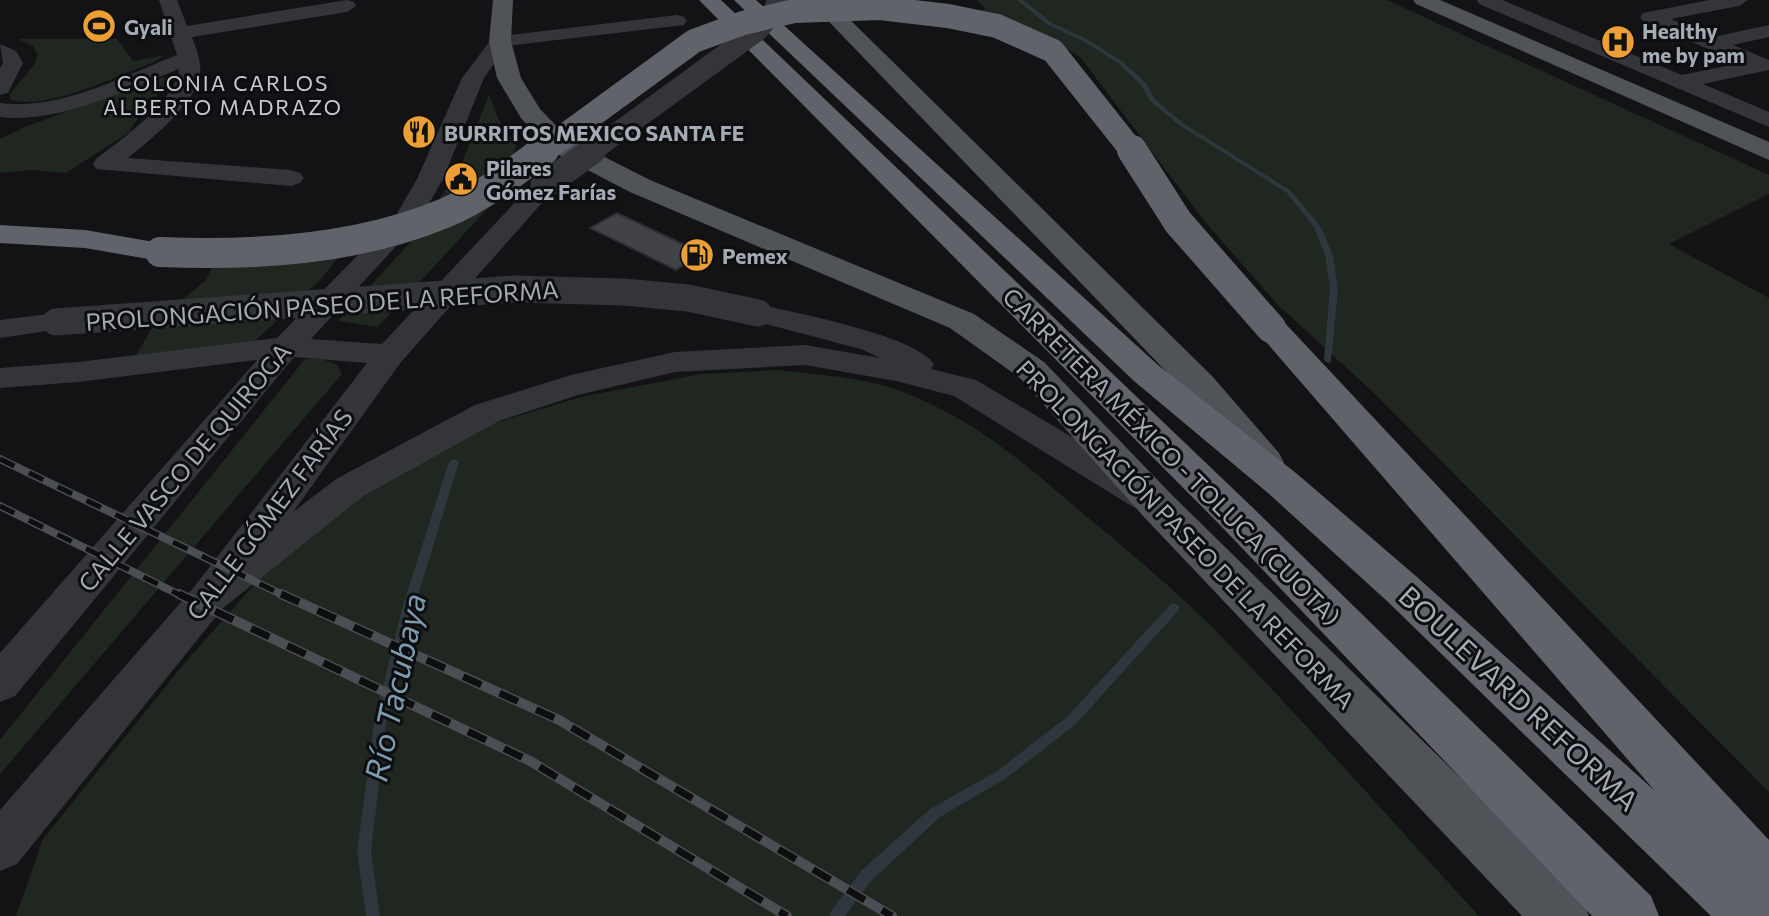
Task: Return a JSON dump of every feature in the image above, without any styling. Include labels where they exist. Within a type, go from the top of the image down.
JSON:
[{"type":"highway","name":"CARRETERA MÉXICO - TOLUCA (CUOTA)","points":[[709,0],[1236,516],[1631,916]]},
{"type":"highway","name":"CARRETERA MÉXICO - TOLUCA (CUOTA)","points":[[744,0],[1146,373],[1282,484]]},
{"type":"highway","points":[[0,234],[85,239],[160,252],[223,255],[309,247],[402,229],[447,212],[491,189],[694,41],[743,23],[794,11],[880,8],[948,16],[997,26],[1053,51],[1127,142],[1178,222],[1270,328],[1769,880]]},
{"type":"highway","name":"BOULEVARD REFORMA","points":[[1282,484],[1402,589],[1752,916]]},
{"type":"main road","name":"PROLONGACIÓN PASEO DE LA REFORMA","points":[[503,0],[500,41],[509,78],[530,113],[560,145],[639,186],[962,321],[1032,370],[1158,506],[1561,916]]},
{"type":"main road","points":[[818,0],[1199,384],[1282,484]]},
{"type":"main road","points":[[1423,0],[1769,152]]},
{"type":"main road","points":[[1456,0],[1769,135]]},
{"type":"street","name":"CALLE GÓMEZ FARÍAS","points":[[0,847],[208,598],[390,355],[544,186],[757,31],[774,12],[777,0]]},
{"type":"street","points":[[1486,0],[1769,120]]},
{"type":"street","points":[[1681,82],[1763,65],[1650,16],[1739,0]]},
{"type":"street","points":[[175,6],[179,33],[188,58],[190,74],[185,86],[140,138],[106,164],[291,178]]},
{"type":"street","points":[[179,33],[347,6]]},
{"type":"street","points":[[500,41],[677,21]]},
{"type":"street","points":[[1712,43],[1769,31]]},
{"type":"street","name":"CALLE VASCO DE QUIROGA","points":[[0,683],[286,347],[406,221],[430,179],[473,78],[500,41]]},
{"type":"street","points":[[0,50],[9,55],[13,63],[0,88]]},
{"type":"street","points":[[0,110],[24,113],[49,108],[188,58]]},
{"type":"street","name":"PROLONGACIÓN PASEO DE LA REFORMA","points":[[0,329],[56,322],[514,289],[565,289],[662,296],[758,313],[872,342],[965,388]]},
{"type":"street","points":[[0,379],[286,347],[390,355]]},
{"type":"street","points":[[208,598],[349,488],[488,413],[571,386],[675,362],[805,355],[965,388],[1158,506]]},
{"type":"shaded area","points":[[976,0],[1387,0],[1769,175],[1769,194],[1669,244],[1769,298],[1769,792],[1375,394],[1278,305],[1205,222],[1081,58],[1045,35],[1013,21],[981,13],[986,8]]},
{"type":"shaded area","points":[[18,39],[117,39],[133,61],[165,55],[152,63],[82,90],[27,102],[11,100],[9,95],[34,65],[38,55],[33,46]]},
{"type":"shaded area","points":[[157,78],[171,78],[129,130],[131,131],[66,173],[32,170],[0,173],[0,139],[25,127]]},
{"type":"shaded area","points":[[489,95],[499,120],[517,144],[503,192],[378,327],[338,321],[417,235],[460,167]]},
{"type":"shaded area","points":[[361,229],[320,280],[255,341],[135,357],[156,321],[205,281],[217,258]]},
{"type":"shaded area","points":[[305,359],[322,359],[337,365],[342,374],[0,774],[0,740]]},
{"type":"shaded area","points":[[778,370],[857,380],[903,392],[978,430],[1022,462],[1138,559],[1205,620],[1479,916],[16,916],[43,839],[182,666],[260,578],[337,511],[495,423],[581,397],[701,374]]},
{"type":"building","points":[[617,213],[702,253],[676,270],[590,228]]},
{"type":"waterway","points":[[1020,0],[1050,24],[1083,39],[1120,62],[1144,84],[1152,100],[1181,124],[1289,192],[1317,227],[1329,255],[1334,289],[1328,360]]},
{"type":"waterway","name":"Río Tacubaya","points":[[373,916],[364,852],[380,723],[409,605],[454,462]]},
{"type":"waterway","points":[[836,916],[866,876],[935,813],[1001,775],[1071,721],[1174,608]]},
{"type":"railway","points":[[0,459],[285,596]]},
{"type":"railway","points":[[0,506],[182,596]]},
{"type":"railway","points":[[179,594],[530,761],[787,916]]},
{"type":"railway","points":[[281,594],[559,720],[892,916]]},
{"type":"place","name":"Gyali","points":[[99,26]]},
{"type":"place","name":"Healthy me by pam","points":[[1618,42]]},
{"type":"place","name":"BURRITOS MEXICO SANTA FE","points":[[419,132]]},
{"type":"place","name":"Pilares Gómez Farías","points":[[461,179]]},
{"type":"place","name":"Pemex","points":[[697,255]]},
{"type":"district","name":"COLONIA CARLOS ALBERTO MADRAZO","points":[[223,94]]}]
